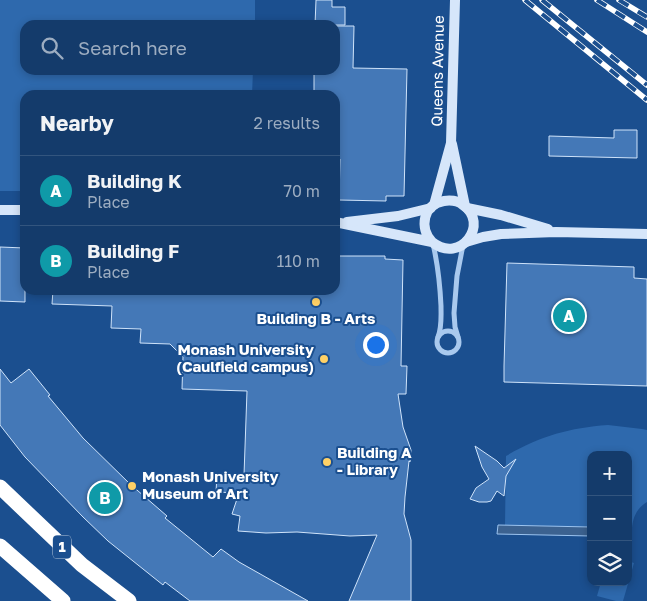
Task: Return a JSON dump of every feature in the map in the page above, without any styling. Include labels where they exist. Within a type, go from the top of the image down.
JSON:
[{"type":"highway","name":"1","points":[[0,487],[82,565],[129,601]]},
{"type":"highway","points":[[0,546],[64,601]]},
{"type":"street","name":"Queens Avenue","points":[[455,0],[451,143],[466,207]]},
{"type":"street","name":"Queens Avenue","points":[[432,206],[451,143]]},
{"type":"street","points":[[340,222],[398,216],[450,200],[466,207],[501,215],[556,232]]},
{"type":"street","points":[[432,206],[427,213],[424,225],[428,238],[440,248],[446,249],[457,248],[483,237],[501,234],[556,232],[647,234]]},
{"type":"street","points":[[433,243],[440,288],[441,324],[437,343],[443,352],[449,353],[458,347],[460,342],[454,327],[457,276],[465,243],[470,236],[473,225],[471,215],[466,207]]},
{"type":"street","points":[[0,210],[20,210]]},
{"type":"street","points":[[340,223],[433,243]]},
{"type":"street","points":[[438,337],[442,333],[450,331],[458,337]]},
{"type":"shaded area","points":[[0,0],[255,0],[255,20],[20,20],[20,75],[253,75],[252,90],[20,90],[20,191],[0,191]]},
{"type":"shaded area","points":[[608,425],[647,430],[647,502],[636,513],[632,528],[632,451],[587,451],[587,527],[505,525],[506,456],[543,438],[580,428]]},
{"type":"shaded area","points":[[498,525],[587,527],[587,536],[497,534]]},
{"type":"shaded area","points":[[600,586],[627,586],[623,601],[597,596]]},
{"type":"building","points":[[316,0],[332,0],[332,7],[345,7],[345,25],[340,25],[340,20],[315,20]]},
{"type":"building","points":[[340,26],[354,26],[353,68],[407,69],[404,196],[386,196],[386,201],[340,200],[340,90],[314,90],[314,75],[340,75]]},
{"type":"building","points":[[614,130],[637,130],[637,158],[549,156],[549,136],[614,138]]},
{"type":"building","points":[[0,247],[20,248],[20,295],[25,295],[25,302],[0,301]]},
{"type":"building","points":[[340,256],[385,256],[385,259],[403,260],[401,366],[407,366],[406,394],[398,394],[403,427],[411,450],[404,514],[411,540],[411,601],[349,601],[377,535],[350,536],[297,532],[266,533],[238,531],[240,516],[232,514],[239,493],[216,492],[217,474],[244,475],[247,391],[182,389],[183,357],[170,344],[140,343],[141,329],[111,328],[112,306],[52,304],[53,295],[340,295]]},
{"type":"building","points":[[507,263],[634,267],[634,278],[647,279],[647,386],[504,382]]},
{"type":"building","points":[[0,369],[11,383],[29,369],[50,395],[48,396],[83,438],[130,484],[167,516],[165,518],[213,557],[221,549],[239,562],[308,601],[190,601],[165,582],[163,585],[108,541],[83,517],[25,457],[0,425]]},
{"type":"building","points":[[475,446],[504,468],[516,459],[506,476],[504,496],[497,491],[491,501],[479,502],[470,499],[476,488],[489,479],[482,467]]},
{"type":"railway","points":[[525,0],[647,100]]},
{"type":"railway","points":[[542,0],[647,85]]},
{"type":"railway","points":[[597,0],[647,32]]},
{"type":"railway","points":[[619,0],[647,17]]},
{"type":"place","name":"Building B - Arts","points":[[316,302]]},
{"type":"place","name":"Building K","points":[[569,316]]},
{"type":"place","name":"Monash University (Caulfield campus)","points":[[324,359]]},
{"type":"place","name":"Building A - Library","points":[[327,462]]},
{"type":"place","name":"Monash University Museum of Art","points":[[132,486]]},
{"type":"place","name":"Building F","points":[[105,498]]}]
